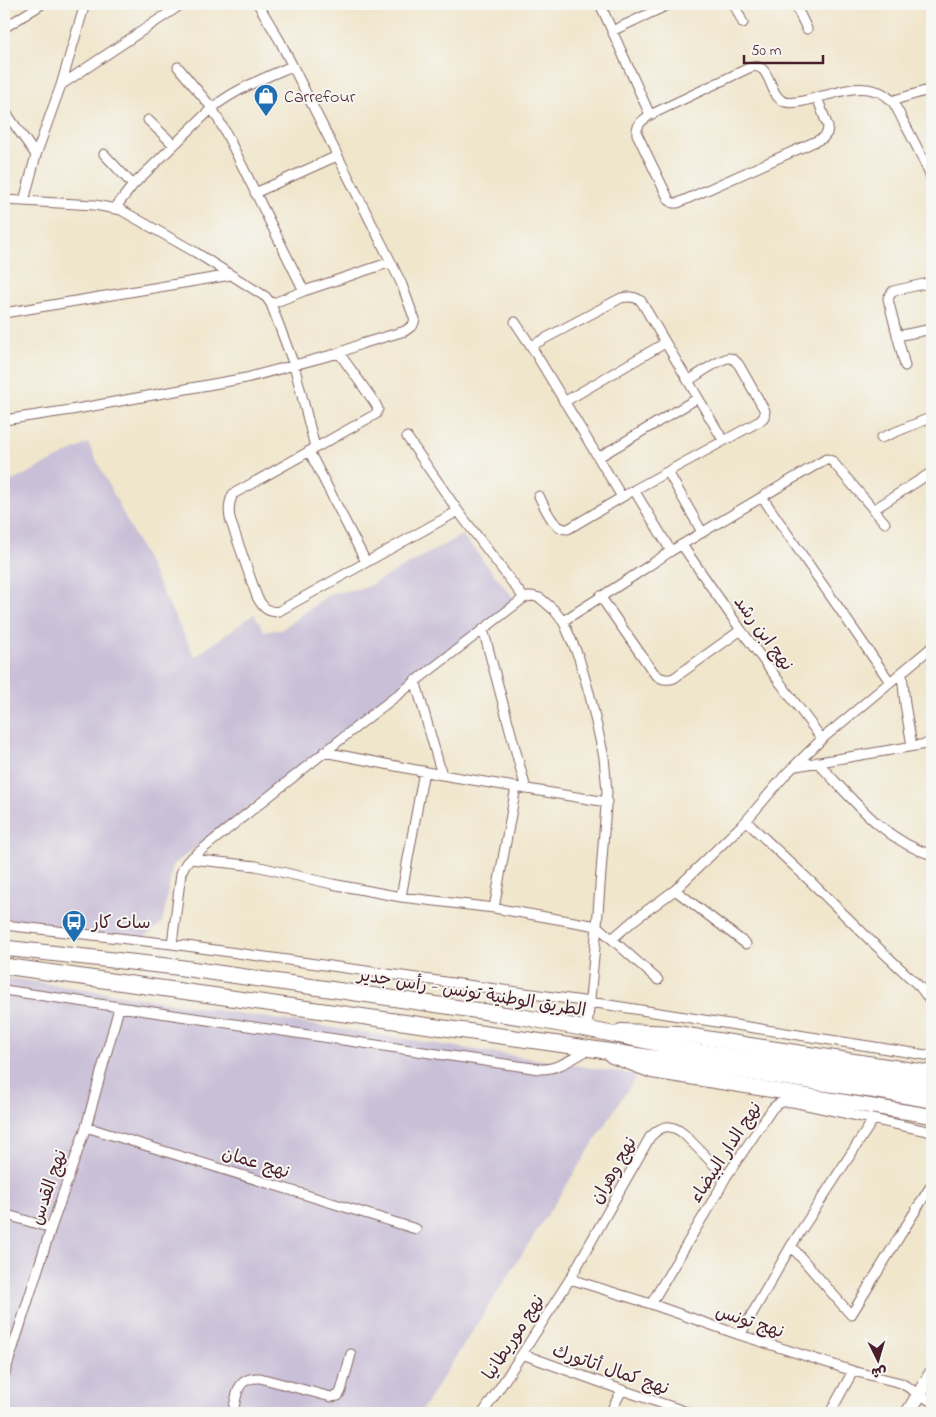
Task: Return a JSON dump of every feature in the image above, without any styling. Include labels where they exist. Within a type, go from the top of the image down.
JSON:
[{"type":"highway","name":"الطريق الوطنية تونس - رأس جدير","points":[[4,948],[176,967],[522,1017],[592,1030],[701,1058],[932,1100]]},
{"type":"highway","name":"الطريق الوطنية تونس - رأس جدير","points":[[4,966],[593,1049],[701,1058],[932,1085]]},
{"type":"main road","points":[[592,1030],[677,1033],[932,1073]]},
{"type":"main road","points":[[593,1049],[652,1071],[932,1116]]},
{"type":"main road","points":[[908,1413],[932,1373]]},
{"type":"street","points":[[4,28],[42,4]]},
{"type":"street","points":[[24,201],[36,155],[61,85],[86,4]]},
{"type":"street","points":[[61,85],[182,4]]},
{"type":"street","points":[[4,420],[71,410],[267,373],[338,353],[405,331],[413,325],[414,315],[402,284],[272,25],[258,4]]},
{"type":"street","points":[[600,4],[650,115]]},
{"type":"street","points":[[612,31],[670,4]]},
{"type":"street","points":[[734,4],[743,23]]},
{"type":"street","points":[[795,4],[807,29]]},
{"type":"street","points":[[115,208],[132,185],[212,108],[239,90],[292,66]]},
{"type":"street","points":[[817,97],[828,127],[827,133],[823,138],[678,203],[673,203],[669,200],[637,136],[637,127],[650,115],[706,87],[755,66],[761,67],[764,70],[778,97],[782,101],[790,103],[842,91],[860,88],[877,91],[887,97],[921,156],[932,180]]},
{"type":"street","points":[[178,68],[212,108],[304,291]]},
{"type":"street","points":[[891,101],[932,90]]},
{"type":"street","points":[[4,110],[36,155]]},
{"type":"street","points":[[148,120],[174,145]]},
{"type":"street","points":[[104,154],[132,185]]},
{"type":"street","points":[[255,193],[337,156]]},
{"type":"street","points":[[4,200],[76,203],[115,208],[134,216],[158,230],[266,297],[271,304],[294,365],[312,449],[366,562]]},
{"type":"street","points":[[271,304],[391,262]]},
{"type":"street","points":[[4,312],[231,275]]},
{"type":"street","points":[[905,366],[889,303],[889,295],[892,291],[932,282]]},
{"type":"street","points":[[531,346],[621,298],[633,296],[641,301],[723,440]]},
{"type":"street","points":[[515,322],[622,497]]},
{"type":"street","points":[[897,336],[932,328]]},
{"type":"street","points":[[564,402],[665,343]]},
{"type":"street","points":[[338,353],[376,403],[378,409],[376,414],[233,494],[230,500],[228,512],[256,597],[262,607],[275,612],[279,611],[458,511]]},
{"type":"street","points":[[539,496],[559,528],[568,529],[723,440],[763,420],[766,410],[739,365],[730,358],[721,360],[688,381]]},
{"type":"street","points":[[599,457],[698,398]]},
{"type":"street","points":[[881,438],[932,417]]},
{"type":"street","points":[[407,437],[458,511],[524,598]]},
{"type":"street","points":[[563,621],[682,544],[822,460],[829,459],[885,523]]},
{"type":"street","points":[[668,472],[702,532]]},
{"type":"street","points":[[873,510],[932,472]]},
{"type":"street","points":[[634,490],[671,551]]},
{"type":"street","points":[[762,497],[890,682]]},
{"type":"street","name":"نهج ابن رشد","points":[[682,544],[741,630],[822,739]]},
{"type":"street","points":[[172,944],[182,873],[190,859],[482,628],[524,598],[532,596],[540,598],[554,610],[563,621],[575,646],[590,696],[604,757],[608,792],[590,1002],[592,1030]]},
{"type":"street","points":[[600,596],[654,673],[665,680],[674,678],[741,630]]},
{"type":"street","points":[[482,628],[526,789]]},
{"type":"street","points":[[612,939],[675,890],[746,821],[786,774],[822,739],[932,647]]},
{"type":"street","points":[[902,674],[904,704],[912,746]]},
{"type":"street","points":[[415,680],[442,775]]},
{"type":"street","points":[[796,766],[932,743]]},
{"type":"street","points":[[324,752],[442,775],[607,802]]},
{"type":"street","points":[[817,762],[884,830],[922,852],[932,855]]},
{"type":"street","points":[[401,897],[424,771]]},
{"type":"street","points":[[494,908],[516,787]]},
{"type":"street","points":[[746,821],[920,987],[932,1003]]},
{"type":"street","points":[[190,859],[256,866],[332,884],[401,897],[494,908],[598,926],[658,980]]},
{"type":"street","points":[[675,890],[746,944]]},
{"type":"street","points":[[4,926],[172,944],[590,1002],[932,1056]]},
{"type":"street","points":[[4,990],[539,1069],[561,1065],[593,1049]]},
{"type":"street","name":"نهج القدس","points":[[4,1376],[51,1228],[86,1127],[119,1008]]},
{"type":"street","name":"نهج الدار البيضاء","points":[[651,1304],[726,1177],[776,1104],[793,1102],[932,1132]]},
{"type":"street","points":[[740,1335],[791,1246],[873,1120]]},
{"type":"street","name":"نهج عمان","points":[[86,1127],[416,1228]]},
{"type":"street","name":"نهج وهران","points":[[570,1279],[650,1137],[662,1127],[676,1128],[684,1134],[726,1177]]},
{"type":"street","points":[[791,1246],[851,1315],[932,1184]]},
{"type":"street","points":[[4,1214],[51,1228]]},
{"type":"street","name":"نهج تونس","points":[[570,1279],[853,1371],[901,1383],[932,1402]]},
{"type":"street","name":"نهج موريطانيا","points":[[483,1413],[570,1279]]},
{"type":"street","points":[[233,1413],[240,1386],[251,1378],[260,1378],[331,1397],[338,1396],[341,1391],[350,1354]]},
{"type":"street","name":"نهج كمال أتاتورك","points":[[522,1354],[690,1413]]},
{"type":"street","points":[[830,1413],[853,1371]]},
{"type":"street","points":[[610,1413],[622,1390]]},
{"type":"shaded area","points":[[88,443],[195,657],[254,614],[264,631],[281,630],[331,593],[365,588],[462,535],[516,601],[173,865],[162,923],[141,940],[4,919],[4,485]]},
{"type":"shaded area","points":[[4,977],[637,1075],[420,1413],[4,1413]]},
{"type":"place","name":"Carrefour","points":[[266,117]]},
{"type":"place","name":"سات كار","points":[[74,943]]}]
